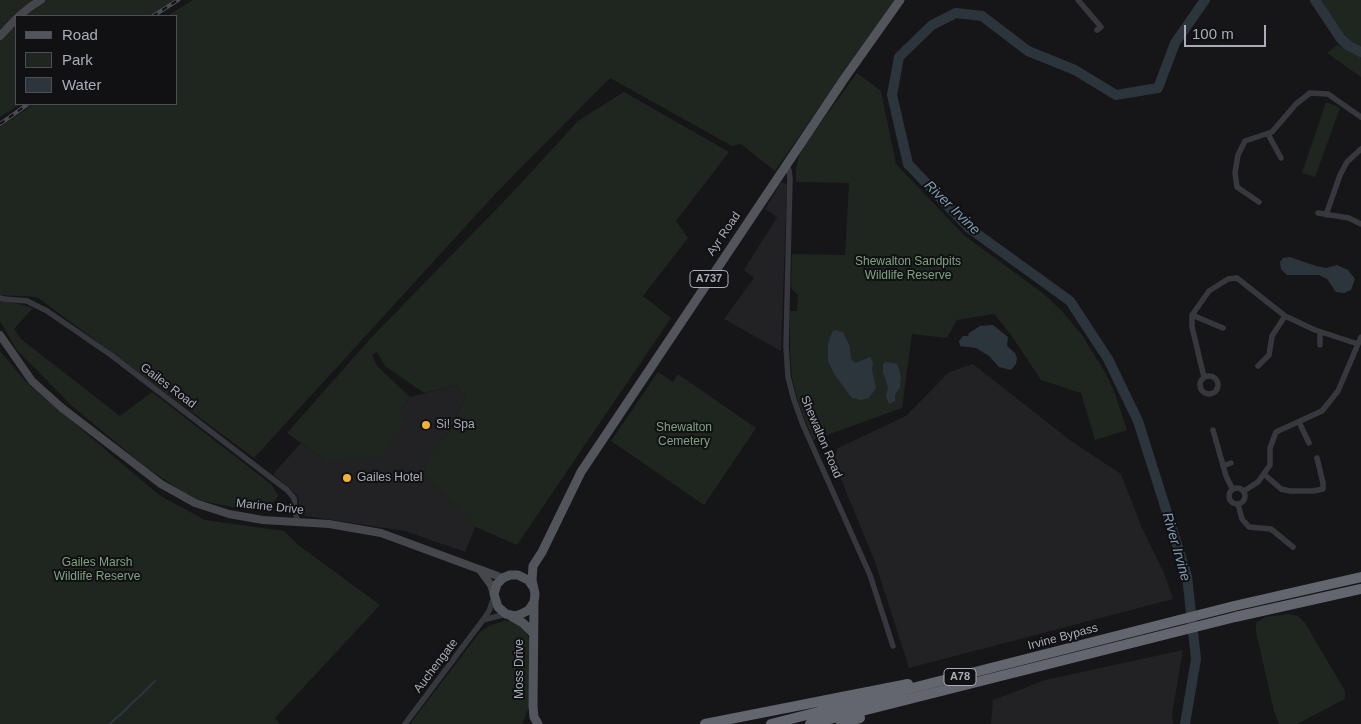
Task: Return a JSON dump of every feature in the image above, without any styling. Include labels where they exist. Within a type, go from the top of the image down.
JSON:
[{"type":"highway","name":"Irvine Bypass","points":[[810,724],[1001,675],[1234,606],[1361,577]]},
{"type":"highway","name":"Irvine Bypass","points":[[771,724],[1004,666],[1148,633],[1235,617],[1361,589]]},
{"type":"highway","points":[[705,724],[1004,666]]},
{"type":"highway","points":[[841,724],[949,689]]},
{"type":"main road","name":"Ayr Road","points":[[533,566],[542,552],[581,472],[785,165],[900,0]]},
{"type":"main road","points":[[533,566],[534,602],[529,610],[521,614],[507,614],[498,607],[494,595],[497,584],[506,577],[533,566]]},
{"type":"main road","points":[[506,577],[518,575],[525,577],[533,587]]},
{"type":"main road","name":"Moss Drive","points":[[534,602],[532,632],[533,706],[534,718],[538,724]]},
{"type":"main road","name":"Moss Drive","points":[[507,614],[523,622],[532,632]]},
{"type":"main road","name":"Moss Drive","points":[[527,724],[533,706]]},
{"type":"street","points":[[20,15],[41,0]]},
{"type":"street","points":[[1078,0],[1101,27],[1097,30]]},
{"type":"street","points":[[0,36],[15,20]]},
{"type":"street","points":[[1259,202],[1237,187],[1234,173],[1238,156],[1245,141],[1272,132],[1296,104],[1310,93],[1328,94],[1361,117]]},
{"type":"street","points":[[1268,134],[1281,158]]},
{"type":"street","points":[[1326,215],[1340,175],[1347,162],[1361,149]]},
{"type":"street","name":"Shewalton Road","points":[[785,165],[789,170],[790,178],[786,348],[788,377],[803,425],[870,576],[894,646]]},
{"type":"street","points":[[1318,213],[1349,218],[1361,224]]},
{"type":"street","points":[[1204,377],[1192,327],[1192,315],[1209,291],[1228,279],[1237,278],[1284,316],[1320,332],[1358,344]]},
{"type":"street","name":"Gailes Road","points":[[0,298],[4,300],[27,301],[47,311],[119,361],[287,490],[294,498],[297,522]]},
{"type":"street","points":[[1192,315],[1223,328]]},
{"type":"street","points":[[1258,366],[1269,355],[1272,336],[1284,316]]},
{"type":"street","points":[[1320,332],[1320,345]]},
{"type":"street","name":"Marine Drive","points":[[0,335],[32,381],[62,408],[160,484],[195,503],[229,514],[263,520],[329,524],[381,534],[506,577]]},
{"type":"street","points":[[1244,491],[1258,482],[1270,465],[1270,448],[1276,432],[1322,411],[1338,391],[1361,337]]},
{"type":"street","points":[[1299,422],[1309,444]]},
{"type":"street","points":[[1213,430],[1226,476],[1232,488]]},
{"type":"street","points":[[1264,474],[1280,489],[1290,491],[1323,489],[1317,458]]},
{"type":"street","points":[[1223,466],[1232,463]]},
{"type":"street","points":[[1232,488],[1238,487],[1244,491],[1245,498],[1238,504]]},
{"type":"street","points":[[1232,488],[1229,493],[1229,499],[1238,504]]},
{"type":"street","points":[[1238,504],[1242,519],[1249,527],[1271,529],[1293,547]]},
{"type":"street","points":[[477,568],[486,576],[494,595]]},
{"type":"street","name":"Auchengate","points":[[405,724],[483,620],[489,611],[494,595]]},
{"type":"street","points":[[483,620],[507,614]]},
{"type":"shaded area","points":[[781,182],[787,184],[781,351],[724,319],[754,278],[744,270],[777,217],[765,209]]},
{"type":"shaded area","points":[[973,364],[1071,441],[1121,474],[1142,528],[1164,573],[1173,599],[909,668],[875,562],[834,462],[838,448],[906,416],[949,372]]},
{"type":"shaded area","points":[[457,385],[465,398],[451,430],[427,456],[423,473],[475,527],[465,552],[405,531],[300,515],[298,496],[273,474],[301,443],[325,460],[400,410],[410,397]]},
{"type":"shaded area","points":[[1183,650],[1172,714],[1173,724],[991,724],[993,700],[1045,680]]},
{"type":"green space","points":[[0,0],[182,0],[159,15],[15,15],[15,105],[19,105],[0,117]]},
{"type":"green space","points":[[193,0],[894,0],[775,171],[741,144],[732,146],[610,78],[497,192],[254,458],[37,297],[0,295],[0,127],[33,105],[178,105],[178,15],[169,15]]},
{"type":"green space","points":[[1319,0],[1361,0],[1361,49],[1347,41],[1333,24]]},
{"type":"green space","points":[[1337,45],[1361,53],[1361,77],[1327,53]]},
{"type":"green space","name":"Shewalton Sandpits Wildlife Reserve","points":[[857,73],[881,91],[896,164],[965,236],[1044,294],[1062,311],[1082,335],[1105,372],[1114,391],[1127,430],[1095,440],[1081,393],[1041,380],[1011,335],[994,314],[957,320],[947,338],[912,334],[902,408],[813,440],[799,404],[792,378],[790,311],[797,311],[798,295],[791,288],[792,254],[845,255],[849,183],[796,182],[796,168],[805,144]]},
{"type":"green space","points":[[624,92],[729,152],[676,221],[688,238],[643,296],[671,318],[517,545],[471,525],[423,473],[427,456],[451,430],[465,398],[457,385],[424,393],[385,366],[377,352],[372,355],[377,366],[410,397],[400,410],[405,419],[382,457],[325,460],[287,433],[370,339],[511,194],[579,120]]},
{"type":"green space","points":[[1326,102],[1340,108],[1315,177],[1302,173]]},
{"type":"green space","points":[[0,299],[33,308],[14,329],[21,339],[120,416],[152,392],[272,485],[278,496],[274,502],[247,510],[193,499],[143,465],[72,406],[16,349],[0,321]]},
{"type":"green space","name":"Gailes Marsh Wildlife Reserve","points":[[0,351],[27,383],[159,495],[205,520],[284,531],[297,544],[380,605],[275,718],[280,724],[0,724]]},
{"type":"green space","name":"Shewalton Cemetery","points":[[658,372],[673,382],[678,374],[756,428],[704,505],[611,441]]},
{"type":"green space","points":[[1288,614],[1298,616],[1305,623],[1345,691],[1345,699],[1297,724],[1279,724],[1274,711],[1256,632],[1256,623],[1265,617]]},
{"type":"green space","points":[[505,620],[514,622],[525,629],[529,639],[529,707],[522,724],[410,724],[480,632],[489,626]]},
{"type":"water","points":[[1290,257],[1316,266],[1326,268],[1337,265],[1348,270],[1355,279],[1351,290],[1344,293],[1336,292],[1327,279],[1319,275],[1287,275],[1281,269],[1280,262],[1283,258]]},
{"type":"water","points":[[993,325],[1008,337],[1007,346],[1015,353],[1017,358],[1016,364],[1011,370],[999,367],[989,356],[976,348],[960,346],[959,341],[963,336],[968,336],[969,333],[980,326]]},
{"type":"water","points":[[835,330],[843,332],[850,347],[851,359],[855,363],[870,357],[873,362],[872,369],[876,388],[869,398],[861,400],[852,398],[834,374],[828,361],[828,344],[832,332]]},
{"type":"water","points":[[886,362],[897,364],[901,376],[900,387],[895,395],[895,401],[889,404],[886,396],[888,387],[883,372],[883,364]]},
{"type":"waterway","name":"River Irvine","points":[[1185,724],[1196,659],[1187,576],[1138,421],[1108,359],[1070,301],[969,228],[908,164],[892,95],[899,57],[932,25],[956,13],[982,16],[1028,51],[1075,70],[1116,95],[1158,88],[1175,43],[1205,0]]},
{"type":"waterway","points":[[1315,0],[1341,39],[1349,46],[1361,52]]},
{"type":"waterway","points":[[119,716],[155,681]]},
{"type":"waterway","points":[[110,724],[117,717]]},
{"type":"railway","points":[[155,15],[178,0]]},
{"type":"railway","points":[[0,124],[27,105]]},
{"type":"place","name":"Si! Spa","points":[[426,425]]},
{"type":"place","name":"Gailes Hotel","points":[[347,478]]}]
